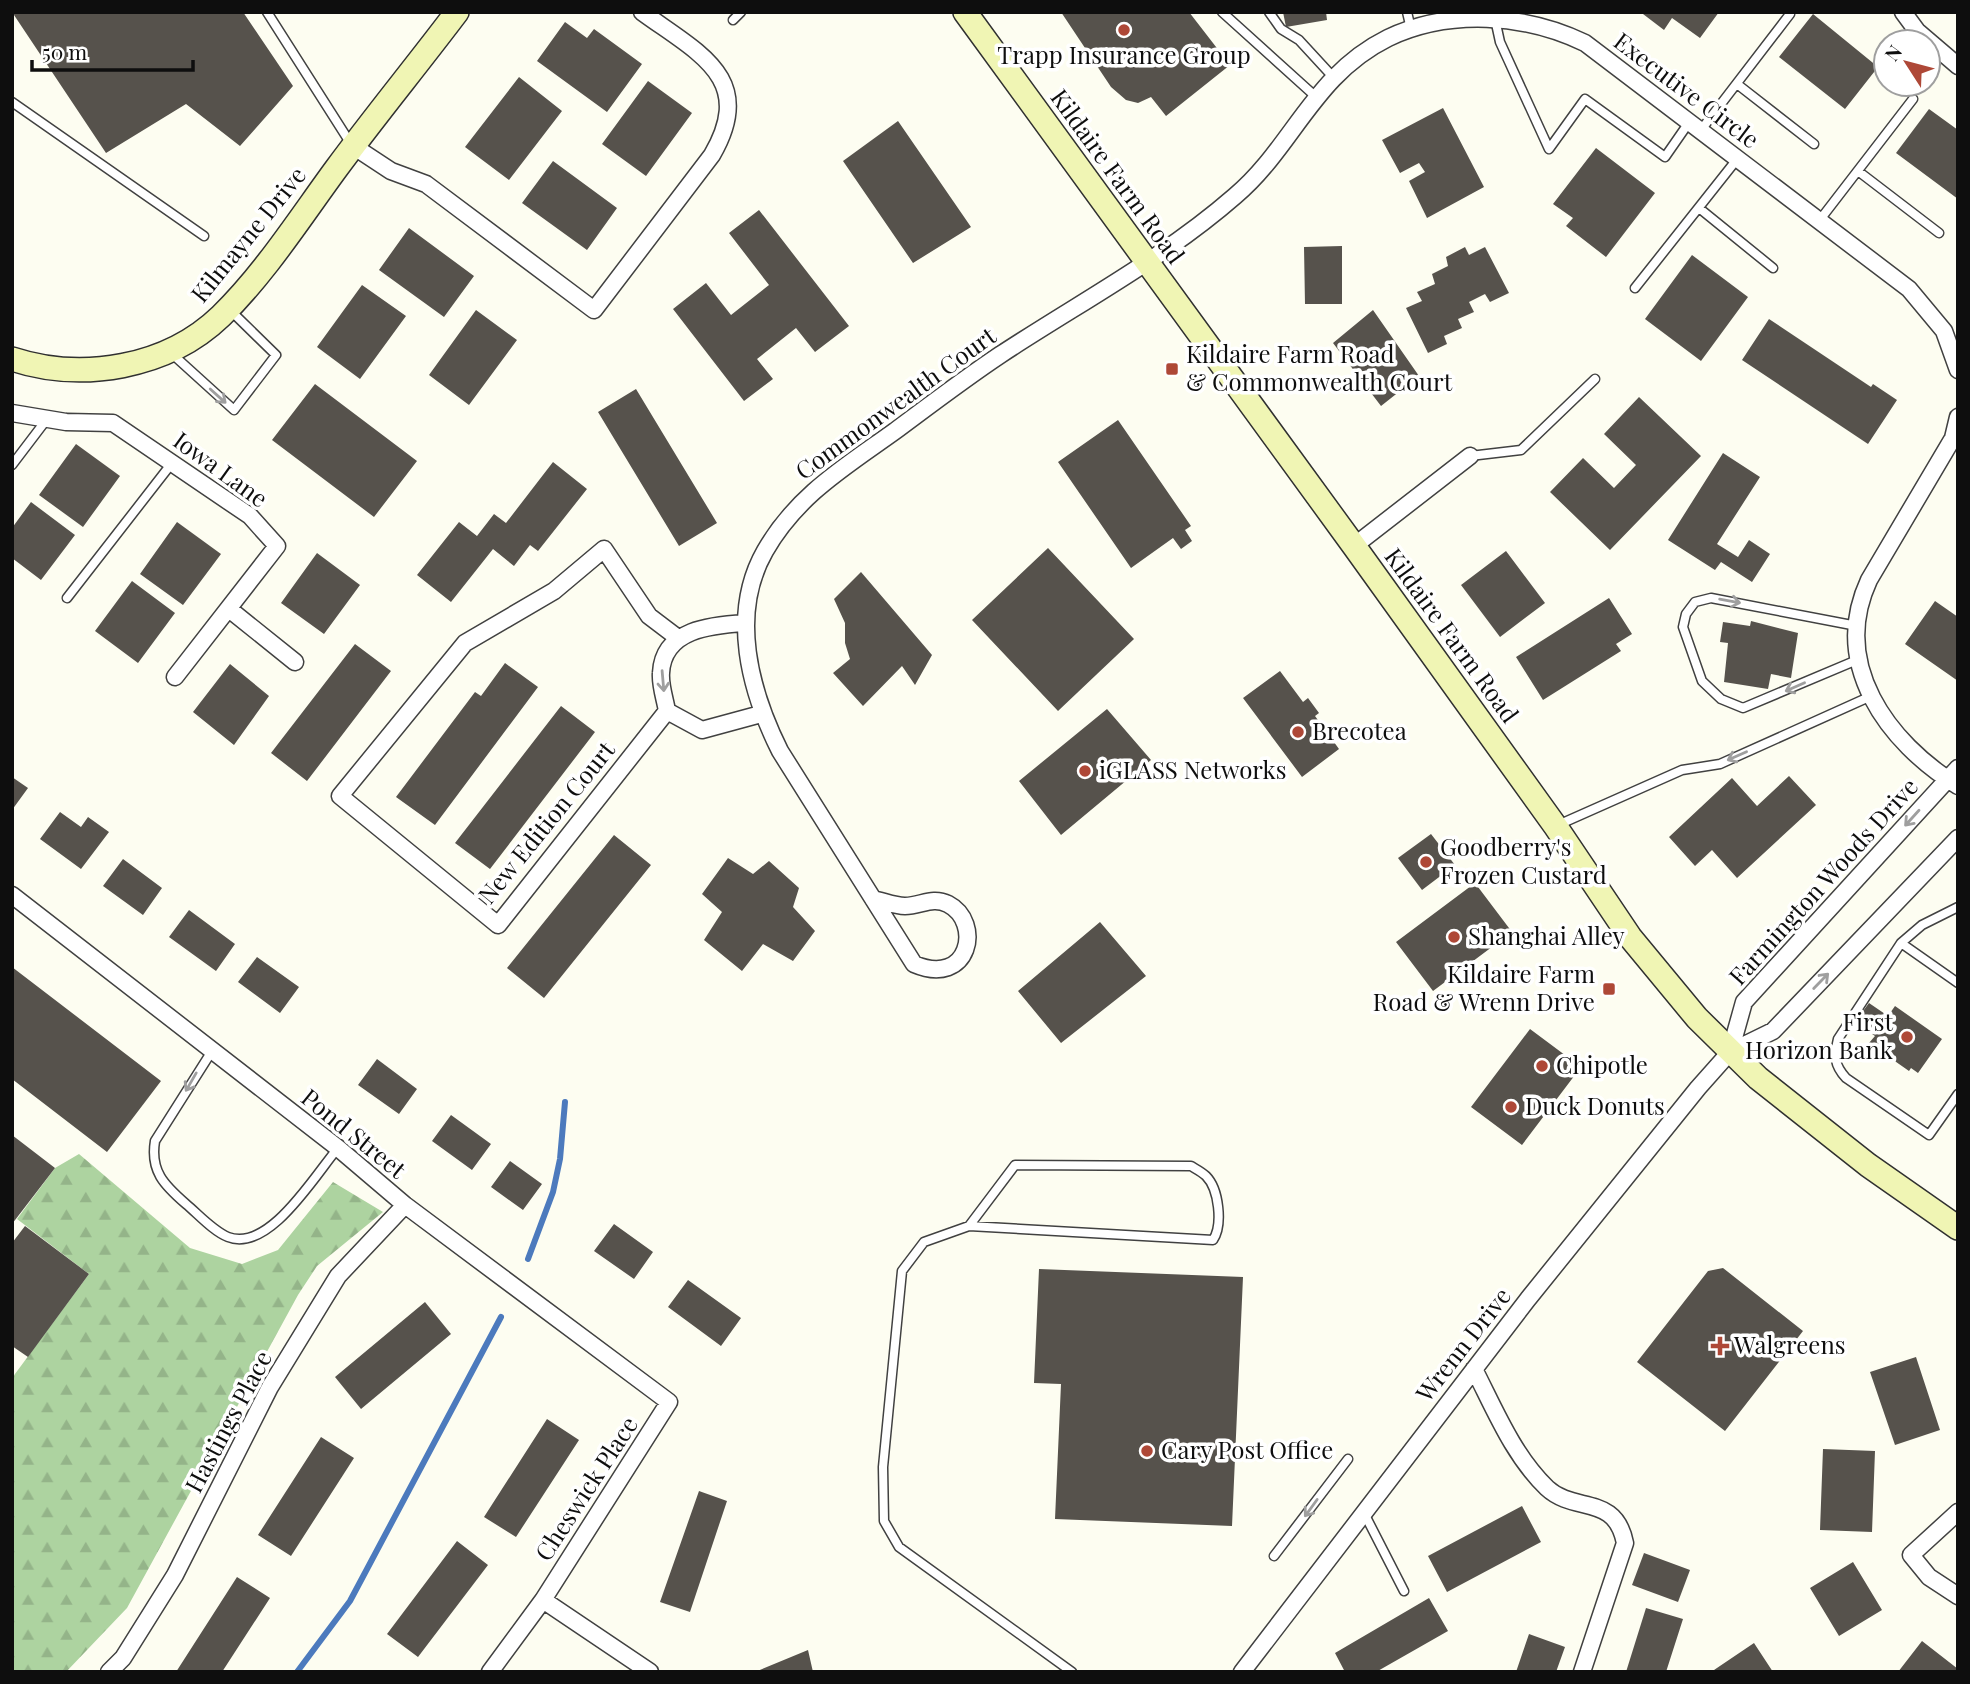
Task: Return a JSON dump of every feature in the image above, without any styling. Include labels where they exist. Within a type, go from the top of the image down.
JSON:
[{"type":"main road","name":"Kilmayne Drive","points":[[12,359],[34,367],[71,372],[116,369],[167,350],[197,334],[227,308],[279,245],[457,12]]},
{"type":"main road","name":"Kildaire Farm Road","points":[[965,12],[1354,546],[1556,827],[1630,937],[1730,1052],[1808,1119],[1958,1227]]},
{"type":"street","points":[[353,146],[391,171],[426,184],[594,310],[712,155],[726,131],[731,108],[722,81],[709,61],[642,12]]},
{"type":"street","points":[[1903,12],[1917,31],[1958,66]]},
{"type":"street","name":"Executive Circle","points":[[1146,262],[1237,195],[1315,96],[1365,52],[1411,29],[1441,22],[1495,19],[1559,31],[1585,43],[1696,126],[1919,299],[1944,331],[1958,370]]},
{"type":"street","name":"Commonwealth Court","points":[[873,899],[907,906],[932,900],[949,904],[962,916],[967,932],[966,948],[958,963],[947,970],[932,972],[914,964],[873,899],[785,759],[761,714],[750,671],[745,623],[752,588],[764,552],[807,494],[998,356],[1146,262]]},
{"type":"street","name":"Iowa Lane","points":[[12,412],[47,419],[113,423],[250,516],[277,546],[176,677]]},
{"type":"street","points":[[1954,778],[1914,753],[1869,697],[1857,660],[1857,626],[1862,596],[1869,580],[1953,438],[1958,417]]},
{"type":"street","points":[[1354,546],[1470,456]]},
{"type":"street","name":"New Edition Court","points":[[667,711],[498,925],[340,796],[465,643],[554,591],[604,549],[649,616],[678,638]]},
{"type":"street","points":[[229,609],[295,662]]},
{"type":"street","points":[[745,623],[695,629],[678,638],[661,672],[667,711],[702,730],[761,714]]},
{"type":"street","name":"Farmington Woods Drive","points":[[1730,1052],[1744,1002],[1954,778]]},
{"type":"street","points":[[1730,1052],[1773,1031],[1958,838]]},
{"type":"street","name":"Pond Street","points":[[12,895],[338,1148],[405,1205],[669,1402]]},
{"type":"street","name":"Wrenn Drive","points":[[1242,1672],[1474,1369],[1730,1052]]},
{"type":"street","name":"Hastings Place","points":[[109,1672],[123,1658],[175,1575],[270,1387],[338,1276],[405,1205]]},
{"type":"street","points":[[1474,1369],[1520,1457],[1550,1490],[1609,1513],[1621,1524],[1625,1543],[1582,1672]]},
{"type":"street","name":"Cheswick Place","points":[[489,1672],[543,1600],[669,1402]]},
{"type":"street","points":[[1958,1512],[1911,1555],[1929,1577],[1958,1596]]},
{"type":"street","name":"Cheswick Place","points":[[543,1600],[650,1672]]},
{"type":"lane","points":[[267,12],[353,146]]},
{"type":"lane","points":[[733,20],[741,12]]},
{"type":"lane","points":[[1222,12],[1315,96]]},
{"type":"lane","points":[[1269,12],[1281,29],[1299,40],[1334,78]]},
{"type":"lane","points":[[1406,12],[1411,29]]},
{"type":"lane","points":[[1495,19],[1500,42],[1549,149],[1585,99],[1665,157],[1737,84],[1790,14]]},
{"type":"lane","points":[[1737,84],[1814,144]]},
{"type":"lane","points":[[1819,221],[1913,99]]},
{"type":"lane","points":[[12,102],[204,236]]},
{"type":"lane","points":[[1635,288],[1738,158]]},
{"type":"lane","points":[[1858,171],[1939,233]]},
{"type":"lane","points":[[1699,208],[1773,268]]},
{"type":"lane","points":[[167,350],[234,410],[276,355],[227,308]]},
{"type":"lane","points":[[1470,456],[1521,450],[1595,379]]},
{"type":"lane","points":[[12,465],[47,419]]},
{"type":"lane","points":[[68,598],[172,463]]},
{"type":"lane","points":[[1857,626],[1711,598],[1695,602],[1686,614],[1683,627],[1702,681],[1721,699],[1743,708],[1857,660]]},
{"type":"lane","points":[[1556,827],[1625,793],[1682,770],[1720,764],[1869,697]]},
{"type":"lane","points":[[1958,907],[1922,925],[1901,943],[1838,1039],[1834,1055],[1837,1068],[1846,1078],[1929,1135],[1958,1094]]},
{"type":"lane","points":[[1901,943],[1958,983]]},
{"type":"lane","points":[[212,1051],[155,1141],[153,1156],[156,1173],[169,1189],[226,1237],[240,1240],[257,1236],[290,1210],[338,1148]]},
{"type":"lane","points":[[969,1226],[1015,1165],[1191,1166],[1207,1176],[1217,1196],[1217,1234],[1213,1240],[969,1226],[924,1242],[902,1271],[883,1467],[884,1521],[899,1547],[1072,1672]]},
{"type":"lane","points":[[1274,1556],[1348,1459]]},
{"type":"lane","points":[[1364,1513],[1404,1591]]},
{"type":"green space","points":[[79,1154],[190,1248],[242,1264],[278,1250],[333,1182],[383,1212],[317,1266],[298,1295],[127,1608],[66,1672],[12,1672],[12,1378],[89,1274],[17,1219],[55,1168]]},
{"type":"building","points":[[12,12],[243,12],[293,86],[240,146],[186,104],[106,153]]},
{"type":"building","points":[[1061,12],[1189,12],[1230,65],[1166,116],[1151,97],[1138,103],[1126,100],[1111,87]]},
{"type":"building","points":[[1283,12],[1326,12],[1327,20],[1286,27]]},
{"type":"building","points":[[1719,12],[1700,38],[1672,18],[1664,30],[1643,14]]},
{"type":"building","points":[[1813,14],[1872,62],[1872,75],[1845,109],[1779,57]]},
{"type":"building","points":[[565,22],[587,38],[594,29],[642,64],[607,112],[537,61]]},
{"type":"building","points":[[519,77],[562,111],[509,180],[465,147]]},
{"type":"building","points":[[648,81],[692,113],[646,176],[602,144]]},
{"type":"building","points":[[1443,108],[1484,187],[1427,218],[1409,181],[1425,172],[1419,163],[1400,173],[1382,140]]},
{"type":"building","points":[[1929,109],[1958,130],[1958,199],[1896,153]]},
{"type":"building","points":[[898,121],[971,227],[913,263],[843,161]]},
{"type":"building","points":[[1596,148],[1655,193],[1606,257],[1566,226],[1573,218],[1553,204]]},
{"type":"building","points":[[553,161],[617,208],[587,250],[522,203]]},
{"type":"building","points":[[759,210],[849,326],[815,352],[796,328],[757,359],[773,379],[744,401],[673,309],[706,283],[731,315],[769,285],[729,233]]},
{"type":"building","points":[[409,228],[474,276],[444,317],[379,270]]},
{"type":"building","points":[[1342,246],[1342,304],[1305,304],[1304,247]]},
{"type":"building","points":[[1465,247],[1469,255],[1485,247],[1509,293],[1490,302],[1485,294],[1469,302],[1474,312],[1458,319],[1462,328],[1444,336],[1447,344],[1428,353],[1406,308],[1422,301],[1417,292],[1435,284],[1432,274],[1448,266],[1446,257]]},
{"type":"building","points":[[1692,255],[1748,297],[1701,361],[1645,319]]},
{"type":"building","points":[[362,285],[406,316],[360,379],[317,347]]},
{"type":"building","points":[[476,310],[517,340],[469,405],[429,375]]},
{"type":"building","points":[[1373,310],[1419,376],[1381,406],[1333,343]]},
{"type":"building","points":[[1769,319],[1871,387],[1873,384],[1897,400],[1868,444],[1742,360]]},
{"type":"building","points":[[315,384],[417,461],[374,517],[272,440]]},
{"type":"building","points":[[636,389],[717,523],[679,546],[598,412]]},
{"type":"building","points":[[1639,397],[1701,456],[1610,550],[1550,492],[1583,458],[1614,488],[1636,465],[1604,434]]},
{"type":"building","points":[[1118,420],[1191,526],[1185,530],[1192,541],[1181,549],[1173,538],[1131,568],[1058,462]]},
{"type":"building","points":[[76,444],[120,476],[83,527],[39,495]]},
{"type":"building","points":[[1723,453],[1760,477],[1717,544],[1738,557],[1749,540],[1770,554],[1752,582],[1721,562],[1715,570],[1668,540]]},
{"type":"building","points":[[553,462],[587,489],[538,551],[530,545],[514,566],[493,549],[451,602],[417,575],[459,522],[477,536],[494,514],[506,523]]},
{"type":"building","points":[[31,502],[75,535],[41,580],[12,558],[12,528]]},
{"type":"building","points":[[177,522],[221,554],[183,605],[140,574]]},
{"type":"building","points":[[1048,548],[1134,639],[1058,711],[972,620]]},
{"type":"building","points":[[1506,551],[1545,603],[1500,637],[1461,585]]},
{"type":"building","points":[[317,553],[360,585],[324,634],[281,603]]},
{"type":"building","points":[[861,572],[932,655],[915,685],[902,666],[863,706],[833,673],[850,659],[845,643],[845,623],[834,599]]},
{"type":"building","points":[[132,581],[175,613],[138,663],[95,631]]},
{"type":"building","points":[[1609,598],[1632,634],[1616,644],[1621,651],[1543,700],[1516,657]]},
{"type":"building","points":[[1935,601],[1958,617],[1958,681],[1905,644]]},
{"type":"building","points":[[1751,621],[1798,633],[1791,678],[1771,674],[1768,689],[1724,682],[1728,643],[1720,642],[1723,622],[1750,626]]},
{"type":"building","points":[[355,644],[391,671],[307,781],[271,753]]},
{"type":"building","points":[[505,663],[538,687],[435,825],[396,797],[475,692],[481,696]]},
{"type":"building","points":[[230,664],[269,696],[234,745],[193,712]]},
{"type":"building","name":"Brecotea","points":[[1280,671],[1303,702],[1308,698],[1319,713],[1315,716],[1339,749],[1302,777],[1243,698]]},
{"type":"building","points":[[561,706],[595,732],[490,869],[455,843]]},
{"type":"building","name":"iGLASS Networks","points":[[1107,709],[1151,760],[1061,835],[1019,781]]},
{"type":"building","points":[[1789,776],[1816,805],[1737,878],[1712,850],[1695,866],[1669,837],[1732,778],[1757,806]]},
{"type":"building","points":[[12,777],[28,788],[12,810]]},
{"type":"building","points":[[60,812],[81,827],[88,817],[109,832],[81,869],[40,839]]},
{"type":"building","name":"Goodberry's Frozen Custard","points":[[1431,834],[1455,865],[1422,890],[1398,858]]},
{"type":"building","points":[[614,835],[651,865],[544,998],[507,968]]},
{"type":"building","points":[[728,858],[753,874],[769,861],[799,888],[793,907],[815,931],[793,961],[763,944],[742,971],[704,940],[722,912],[702,894]]},
{"type":"building","points":[[123,859],[162,888],[143,915],[103,886]]},
{"type":"building","name":"Shanghai Alley","points":[[1475,883],[1512,932],[1433,991],[1396,942]]},
{"type":"building","points":[[189,910],[235,944],[216,971],[169,937]]},
{"type":"building","points":[[1100,922],[1146,976],[1061,1043],[1018,991]]},
{"type":"building","points":[[257,957],[299,987],[280,1013],[238,982]]},
{"type":"building","points":[[12,967],[161,1081],[107,1152],[12,1079]]},
{"type":"building","name":"First Horizon Bank","points":[[1869,1003],[1888,1016],[1895,1006],[1942,1039],[1918,1073],[1911,1068],[1909,1071],[1869,1043],[1875,1036],[1855,1022]]},
{"type":"building","points":[[1530,1029],[1581,1067],[1522,1145],[1471,1107]]},
{"type":"building","points":[[377,1059],[417,1089],[399,1114],[358,1085]]},
{"type":"building","points":[[451,1115],[491,1144],[472,1170],[432,1141]]},
{"type":"building","points":[[12,1135],[55,1168],[12,1224]]},
{"type":"building","points":[[510,1161],[542,1184],[523,1210],[491,1187]]},
{"type":"building","points":[[614,1224],[653,1252],[634,1279],[594,1251]]},
{"type":"building","points":[[25,1226],[89,1274],[28,1357],[12,1346],[12,1243]]},
{"type":"building","name":"Walgreens","points":[[1723,1268],[1803,1331],[1725,1431],[1637,1362],[1708,1271]]},
{"type":"building","name":"Cary Post Office","points":[[1039,1269],[1243,1277],[1232,1526],[1055,1519],[1061,1384],[1034,1383]]},
{"type":"building","points":[[688,1280],[741,1318],[721,1346],[668,1307]]},
{"type":"building","points":[[425,1302],[451,1334],[361,1409],[335,1377]]},
{"type":"building","points":[[1916,1357],[1940,1430],[1895,1445],[1870,1372]]},
{"type":"building","points":[[547,1419],[579,1440],[516,1537],[484,1517]]},
{"type":"building","points":[[321,1437],[354,1458],[291,1556],[258,1535]]},
{"type":"building","points":[[1823,1449],[1875,1451],[1872,1532],[1820,1530]]},
{"type":"building","points":[[699,1491],[727,1501],[690,1612],[660,1602]]},
{"type":"building","points":[[1522,1506],[1541,1542],[1447,1592],[1428,1556]]},
{"type":"building","points":[[457,1541],[488,1565],[418,1657],[387,1634]]},
{"type":"building","points":[[1644,1553],[1690,1570],[1678,1602],[1632,1585]]},
{"type":"building","points":[[1853,1562],[1882,1610],[1839,1636],[1810,1588]]},
{"type":"building","points":[[237,1577],[270,1598],[222,1672],[176,1672]]},
{"type":"building","points":[[1429,1598],[1448,1631],[1376,1672],[1345,1672],[1335,1653]]},
{"type":"building","points":[[1646,1608],[1683,1619],[1666,1672],[1626,1672]]},
{"type":"building","points":[[1529,1634],[1565,1647],[1556,1672],[1516,1672]]},
{"type":"building","points":[[1922,1641],[1958,1669],[1958,1672],[1898,1672]]},
{"type":"building","points":[[1754,1643],[1773,1672],[1715,1672],[1714,1670]]},
{"type":"building","points":[[808,1650],[813,1672],[755,1672]]},
{"type":"waterway","points":[[528,1259],[553,1192],[560,1159],[565,1102]]},
{"type":"waterway","points":[[297,1672],[350,1601],[501,1317]]},
{"type":"place","name":"Trapp Insurance Group","points":[[1124,30]]},
{"type":"place","name":"Kildaire Farm Road & Commonwealth Court","points":[[1172,369]]},
{"type":"place","name":"Brecotea","points":[[1298,732]]},
{"type":"place","name":"iGLASS Networks","points":[[1085,771]]},
{"type":"place","name":"Goodberry's Frozen Custard","points":[[1426,862]]},
{"type":"place","name":"Shanghai Alley","points":[[1454,937]]},
{"type":"place","name":"Kildaire Farm Road & Wrenn Drive","points":[[1609,989]]},
{"type":"place","name":"First Horizon Bank","points":[[1907,1037]]},
{"type":"place","name":"Chipotle","points":[[1542,1066]]},
{"type":"place","name":"Duck Donuts","points":[[1511,1107]]},
{"type":"place","name":"Walgreens","points":[[1720,1346]]},
{"type":"place","name":"Cary Post Office","points":[[1147,1451]]}]
